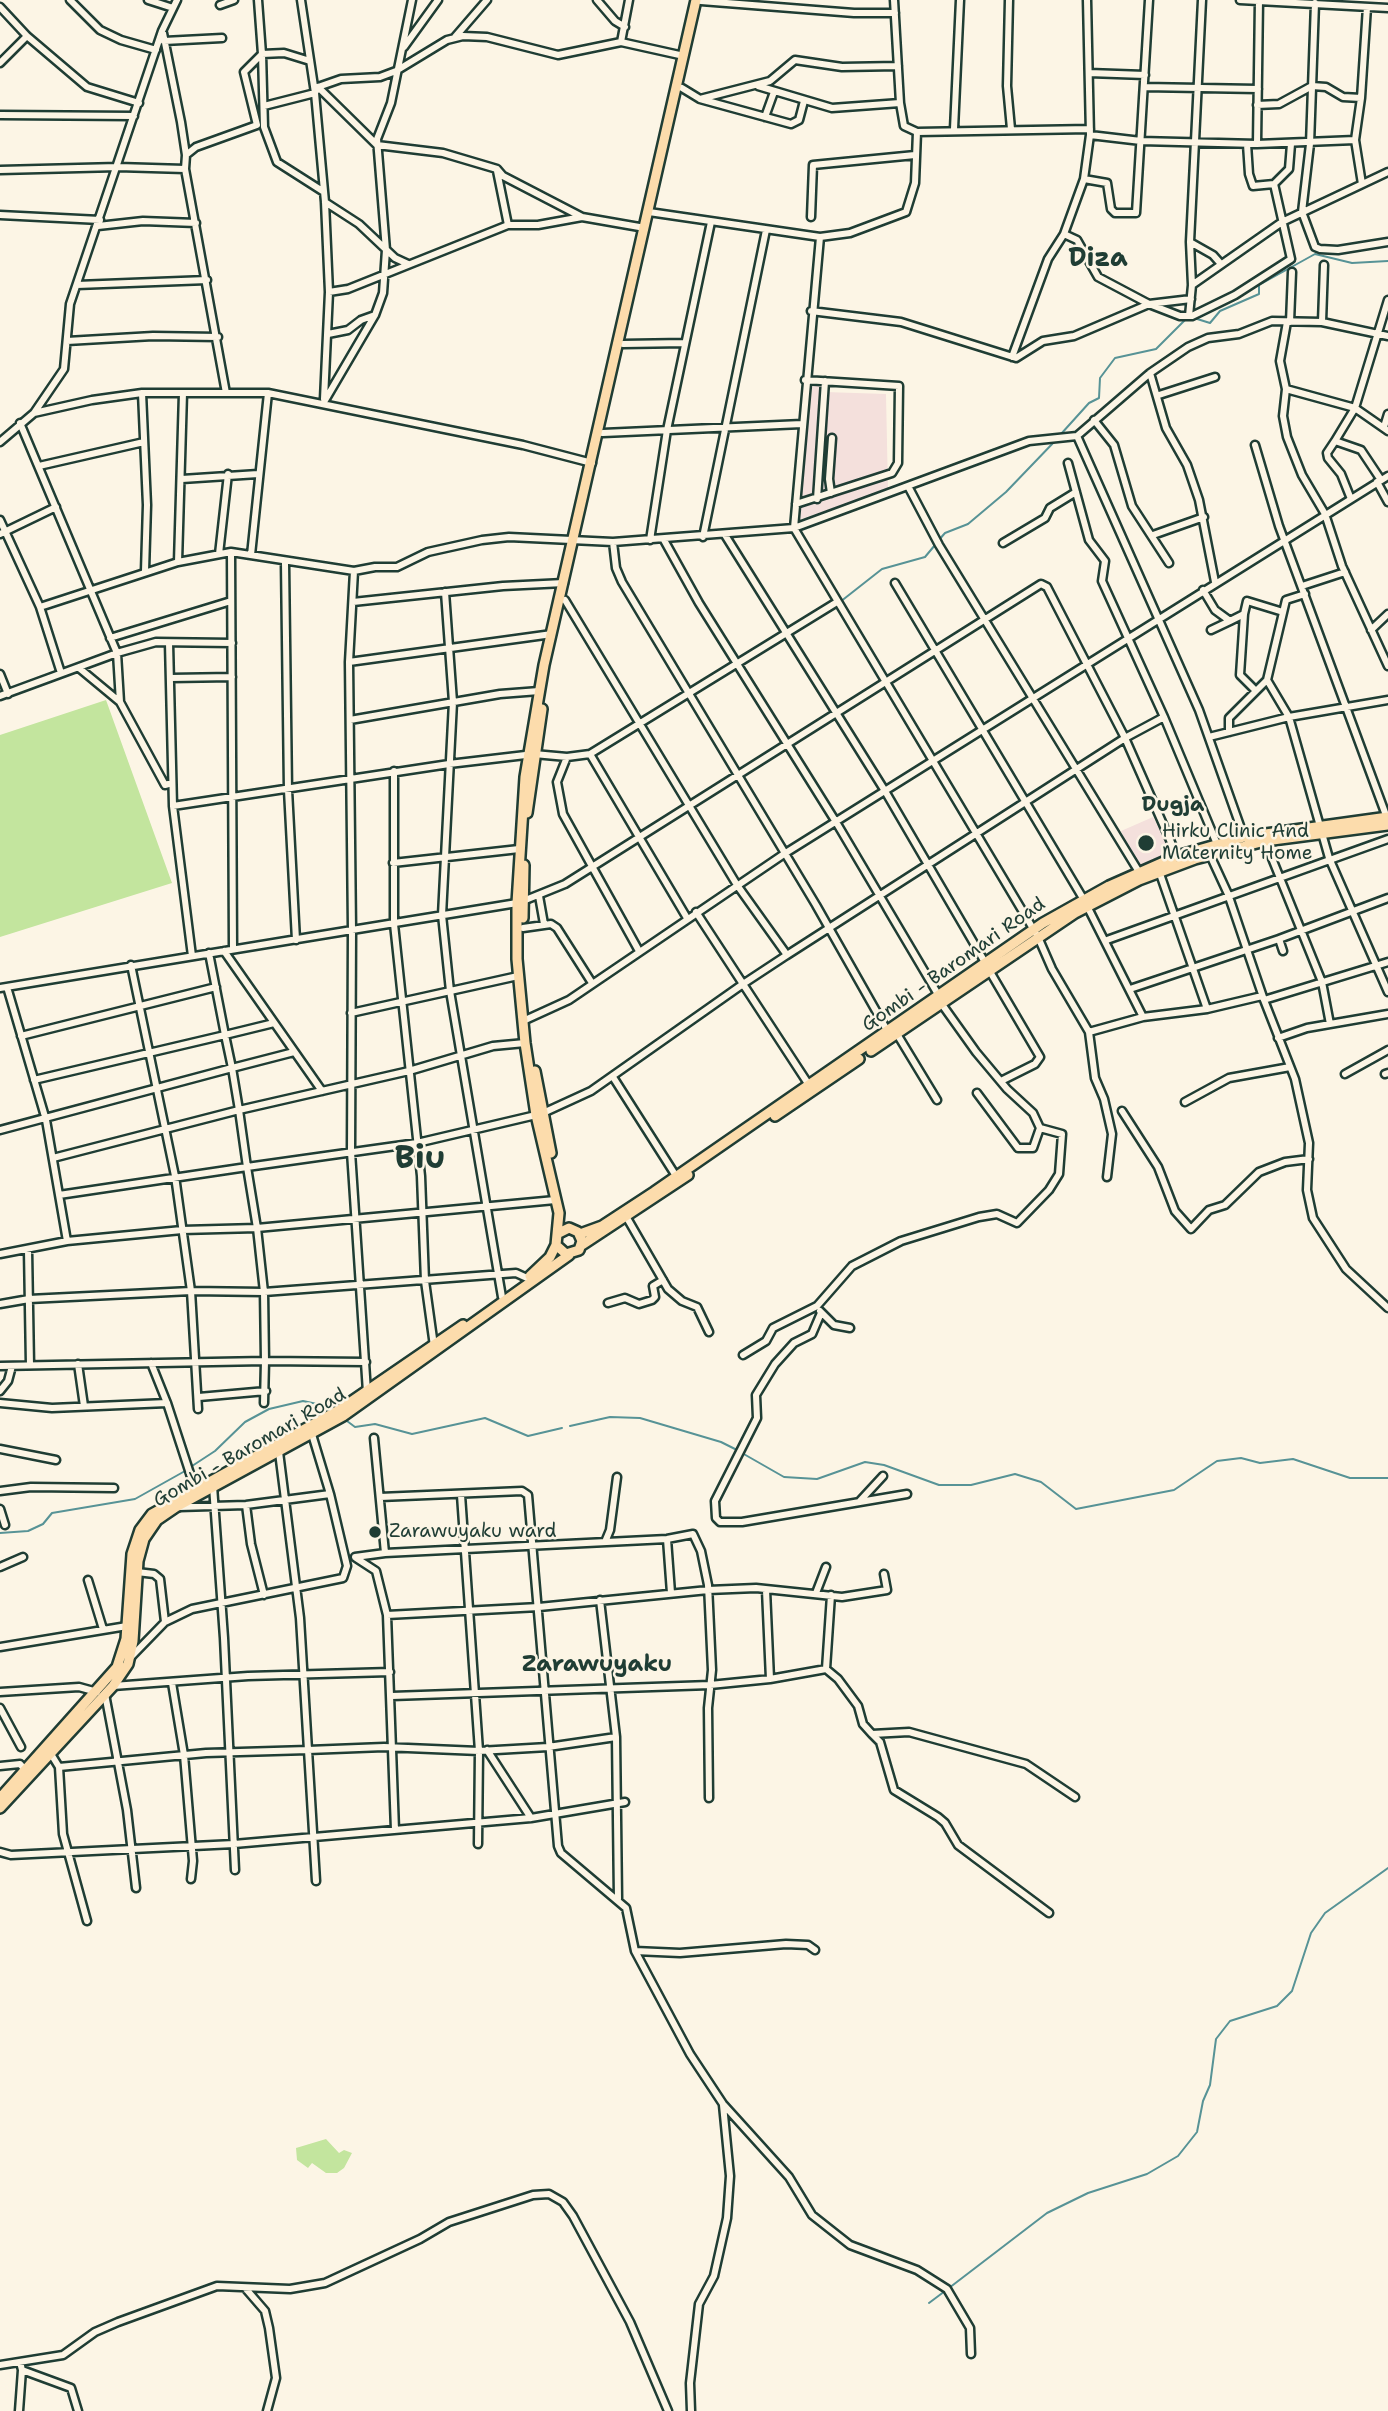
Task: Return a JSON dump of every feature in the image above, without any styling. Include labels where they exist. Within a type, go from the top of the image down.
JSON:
[{"type":"main road","points":[[696,0],[684,56],[651,212],[623,344],[603,433],[576,541],[564,583],[539,691],[531,754],[519,849],[518,976],[525,1020],[540,1114],[555,1200],[559,1233],[556,1245],[561,1252],[569,1255],[577,1252],[582,1245],[562,1207],[540,1114],[525,1043],[525,1020],[523,928],[520,902],[531,754],[565,600],[576,541],[592,463],[645,228],[651,212],[702,0]]},
{"type":"main road","name":"Gombi - Baromari Road","points":[[1085,903],[1159,871],[1210,855],[1321,829],[1388,818]]},
{"type":"main road","name":"Gombi - Baromari Road","points":[[582,1245],[627,1218],[1036,933],[1139,872],[1177,856],[1244,837],[1388,825]]},
{"type":"main road","name":"Gombi - Baromari Road","points":[[576,1231],[602,1226],[797,1098],[810,1085],[892,1033]]},
{"type":"main road","points":[[559,1233],[576,1231]]},
{"type":"main road","name":"Gombi - Baromari Road","points":[[337,1416],[527,1278],[550,1257],[556,1245]]},
{"type":"main road","name":"Gombi - Baromari Road","points":[[0,1808],[27,1773],[101,1693],[113,1686],[130,1658],[137,1572],[141,1548],[150,1528],[176,1507],[279,1452],[337,1416],[569,1255]]},
{"type":"main road","name":"Gombi - Baromari Road","points":[[0,1798],[51,1754],[101,1693],[121,1658],[127,1626],[130,1567],[140,1530],[152,1514],[195,1489],[311,1431]]},
{"type":"street","points":[[70,0],[100,30],[121,40],[156,50]]},
{"type":"street","points":[[148,0],[173,8]]},
{"type":"street","points":[[0,442],[34,413],[64,369],[70,304],[162,31],[177,0]]},
{"type":"street","points":[[220,5],[234,0]]},
{"type":"street","points":[[258,0],[264,106],[260,126]]},
{"type":"street","points":[[301,0],[317,90],[325,202],[329,292],[324,402]]},
{"type":"street","points":[[324,402],[375,315],[386,273],[377,145],[391,103],[412,0]]},
{"type":"street","points":[[404,47],[438,0]]},
{"type":"street","points":[[264,106],[317,90],[341,79],[380,77],[396,71],[453,38],[487,0]]},
{"type":"street","points":[[597,0],[615,21],[625,27]]},
{"type":"street","points":[[621,41],[629,0]]},
{"type":"street","points":[[702,0],[895,13]]},
{"type":"street","points":[[806,0],[807,9]]},
{"type":"street","points":[[894,0],[902,123],[917,132],[1011,129],[1090,132],[1141,141],[1247,144],[1310,144],[1355,140]]},
{"type":"street","points":[[954,130],[960,0]]},
{"type":"street","points":[[1009,0],[1007,86],[1011,129]]},
{"type":"street","points":[[1012,357],[1048,260],[1064,234],[1084,179],[1090,132],[1087,0]]},
{"type":"street","points":[[1084,179],[1107,183],[1111,209],[1115,213],[1136,213],[1149,0]]},
{"type":"street","points":[[1189,316],[1202,0]]},
{"type":"street","points":[[1240,0],[1388,8]]},
{"type":"street","points":[[1257,144],[1259,0]]},
{"type":"street","points":[[1315,3],[1310,144],[1302,212],[1315,247],[1320,249],[1339,250],[1388,242]]},
{"type":"street","points":[[0,7],[27,36],[87,87],[139,103]]},
{"type":"street","points":[[1362,184],[1355,140],[1362,98],[1367,7]]},
{"type":"street","points":[[162,31],[226,393]]},
{"type":"street","points":[[0,63],[27,36]]},
{"type":"street","points":[[453,38],[487,37],[558,55],[621,41],[684,56]]},
{"type":"street","points":[[164,41],[222,38]]},
{"type":"street","points":[[310,61],[284,53],[262,54],[244,72],[260,126],[277,162],[324,192]]},
{"type":"street","points":[[700,99],[758,86],[770,81],[795,60],[842,67],[898,66]]},
{"type":"street","points":[[1088,73],[1145,75]]},
{"type":"street","points":[[758,86],[832,108],[900,103]]},
{"type":"street","points":[[1257,105],[1279,104],[1312,86],[1326,87],[1343,97],[1362,98]]},
{"type":"street","points":[[1144,87],[1258,89]]},
{"type":"street","points":[[682,88],[700,99],[796,124],[804,101]]},
{"type":"street","points":[[317,90],[377,145],[443,153],[497,169],[503,176],[582,216],[645,228]]},
{"type":"street","points":[[765,117],[774,92]]},
{"type":"street","points":[[0,115],[134,116]]},
{"type":"street","points":[[186,155],[196,147],[260,126]]},
{"type":"street","points":[[651,212],[820,237],[850,233],[906,212],[915,183],[917,132]]},
{"type":"street","points":[[1247,144],[1249,174],[1253,186],[1274,184],[1289,169],[1292,144]]},
{"type":"street","points":[[811,217],[813,165],[915,155]]},
{"type":"street","points":[[0,170],[118,167],[185,169]]},
{"type":"street","points":[[497,169],[508,225]]},
{"type":"street","points":[[1192,285],[1282,222],[1388,172]]},
{"type":"street","points":[[1064,234],[1082,246],[1098,277],[1149,304],[1189,316],[1235,295],[1291,259],[1274,184]]},
{"type":"street","points":[[325,202],[359,224],[386,250],[408,264]]},
{"type":"street","points":[[555,221],[556,203]]},
{"type":"street","points":[[0,215],[99,223],[196,223]]},
{"type":"street","points":[[329,292],[348,289],[508,225],[582,216]]},
{"type":"street","points":[[650,540],[667,430],[711,222]]},
{"type":"street","points":[[703,537],[723,428],[766,230]]},
{"type":"street","points":[[820,237],[811,311],[794,528],[1036,933],[1052,969],[1089,1032],[1095,1078],[1104,1099],[1112,1134],[1107,1177]]},
{"type":"street","points":[[1190,242],[1213,255],[1221,264]]},
{"type":"street","points":[[1322,322],[1324,265]]},
{"type":"street","points":[[1292,272],[1289,322],[1280,361],[1286,389],[1283,416],[1287,437],[1303,475],[1325,514],[1345,572],[1388,666]]},
{"type":"street","points":[[77,285],[207,280]]},
{"type":"street","points":[[811,311],[901,322],[1012,357],[1021,357],[1042,341],[1074,336],[1149,304],[1191,299]]},
{"type":"street","points":[[1351,499],[1341,474],[1327,453],[1355,408],[1380,334],[1388,300]]},
{"type":"street","points":[[328,334],[348,330],[361,320],[375,315]]},
{"type":"street","points":[[40,607],[145,571],[231,552],[285,563],[354,571],[375,567],[397,568],[428,552],[509,537],[613,542],[794,528],[909,488],[1029,441],[1077,436],[1150,373],[1188,347],[1208,338],[1239,334],[1269,322],[1322,322],[1388,336]]},
{"type":"street","points":[[67,341],[153,336],[218,337]]},
{"type":"street","points":[[623,344],[685,343]]},
{"type":"street","points":[[1150,373],[1159,395],[1166,428],[1188,465],[1204,517],[1215,583]]},
{"type":"street","points":[[1159,395],[1215,377]]},
{"type":"street","points":[[796,504],[817,499],[896,469],[900,389],[896,384],[805,380]]},
{"type":"street","points":[[817,499],[825,381]]},
{"type":"street","points":[[1286,389],[1355,408],[1386,429],[1388,414]]},
{"type":"street","points":[[34,413],[92,400],[142,393],[268,393],[324,402],[592,463]]},
{"type":"street","points":[[142,393],[147,505],[145,571]]},
{"type":"street","points":[[178,562],[183,479],[183,393]]},
{"type":"street","points":[[251,555],[268,393]]},
{"type":"street","points":[[1094,420],[1114,445],[1132,506],[1169,563]]},
{"type":"street","points":[[20,423],[117,653],[120,702]]},
{"type":"street","points":[[603,433],[802,424]]},
{"type":"street","points":[[1077,436],[1209,737],[1244,837]]},
{"type":"street","points":[[831,493],[829,479],[832,438]]},
{"type":"street","points":[[1335,441],[1361,450],[1382,479],[1388,502]]},
{"type":"street","points":[[39,466],[144,442]]},
{"type":"street","points":[[1255,445],[1267,492],[1284,540],[1388,818]]},
{"type":"street","points":[[1068,463],[1089,540],[1105,562],[1102,581],[1164,717],[1217,844]]},
{"type":"street","points":[[219,554],[228,474]]},
{"type":"street","points":[[183,479],[258,474]]},
{"type":"street","points":[[525,1020],[569,1000],[737,885],[1382,479]]},
{"type":"street","points":[[909,488],[939,545],[1139,872]]},
{"type":"street","points":[[1003,543],[1045,518],[1050,508],[1076,492]]},
{"type":"street","points":[[3,533],[56,507]]},
{"type":"street","points":[[1153,535],[1204,517]]},
{"type":"street","points":[[0,520],[3,533],[40,607],[61,673]]},
{"type":"street","points":[[725,535],[886,791],[1040,1057],[1035,1064],[1001,1081]]},
{"type":"street","points":[[664,540],[735,663],[836,822],[940,1000],[1001,1081],[1033,1113],[1040,1128],[1033,1149],[1018,1148],[977,1093]]},
{"type":"street","points":[[613,542],[616,568],[622,582],[892,1033],[937,1100]]},
{"type":"street","points":[[231,552],[230,799],[233,949]]},
{"type":"street","points":[[285,563],[288,790],[296,940]]},
{"type":"street","points":[[354,571],[349,662],[353,1083],[351,1152],[367,1392]]},
{"type":"street","points":[[1302,586],[1345,572]]},
{"type":"street","points":[[353,602],[564,583]]},
{"type":"street","points":[[895,583],[937,649],[1107,940],[1143,1017]]},
{"type":"street","points":[[67,1241],[46,1120],[3,987],[394,924],[520,902],[538,896],[639,838],[1041,584],[1047,587],[1125,738],[1177,856]]},
{"type":"street","points":[[1203,590],[1215,610],[1230,621]]},
{"type":"street","points":[[444,592],[453,702],[442,915],[450,991],[502,1297]]},
{"type":"street","points":[[1228,732],[1227,720],[1267,680],[1286,600],[1304,594]]},
{"type":"street","points":[[565,600],[737,885],[787,955]]},
{"type":"street","points":[[110,638],[231,601]]},
{"type":"street","points":[[1256,691],[1240,675],[1247,601],[1283,612]]},
{"type":"street","points":[[173,806],[449,764],[531,754],[567,757],[590,754],[837,602]]},
{"type":"street","points":[[1210,630],[1244,614]]},
{"type":"street","points":[[1371,630],[1388,614]]},
{"type":"street","points":[[349,662],[552,634]]},
{"type":"street","points":[[0,674],[4,695],[117,653],[156,642],[232,643]]},
{"type":"street","points":[[169,643],[173,806],[192,956]]},
{"type":"street","points":[[79,668],[120,702],[165,785],[173,783]]},
{"type":"street","points":[[171,678],[232,677]]},
{"type":"street","points":[[1267,680],[1289,717],[1329,858],[1388,992]]},
{"type":"street","points":[[350,720],[453,702],[539,691]]},
{"type":"street","points":[[1209,737],[1289,717],[1388,700]]},
{"type":"street","points":[[59,1195],[175,1176],[417,1143],[540,1114],[569,1103],[613,1077],[787,955],[1125,738],[1164,717]]},
{"type":"street","points":[[590,754],[687,918]]},
{"type":"street","points":[[567,757],[559,771],[558,792],[563,814],[639,951]]},
{"type":"street","points":[[394,771],[394,924],[417,1143],[425,1281],[434,1346]]},
{"type":"street","points":[[1107,940],[1228,894],[1388,839]]},
{"type":"street","points":[[1265,841],[1322,982],[1330,1024]]},
{"type":"street","points":[[393,863],[519,849]]},
{"type":"street","points":[[1210,855],[1228,894],[1263,998],[1290,1067],[1306,1120],[1309,1159],[1307,1190],[1313,1218],[1346,1269],[1388,1308]]},
{"type":"street","points":[[1159,871],[1207,1009]]},
{"type":"street","points":[[538,896],[544,924]]},
{"type":"street","points":[[1130,989],[1248,950],[1388,898]]},
{"type":"street","points":[[696,912],[810,1085]]},
{"type":"street","points":[[523,928],[544,924],[557,928],[592,983]]},
{"type":"street","points":[[1279,939],[1283,951]]},
{"type":"street","points":[[224,951],[322,1091]]},
{"type":"street","points":[[209,953],[232,1068],[257,1228],[264,1292],[264,1403]]},
{"type":"street","points":[[1089,1032],[1143,1017],[1207,1009],[1263,998],[1388,962]]},
{"type":"street","points":[[131,965],[175,1176],[191,1291],[198,1409]]},
{"type":"street","points":[[351,1013],[518,976]]},
{"type":"street","points":[[21,1036],[216,987]]},
{"type":"street","points":[[1278,1038],[1297,1030],[1388,1014]]},
{"type":"street","points":[[34,1080],[274,1023]]},
{"type":"street","points":[[52,1158],[409,1070],[493,1046],[525,1043]]},
{"type":"street","points":[[1345,1074],[1388,1049]]},
{"type":"street","points":[[0,1130],[46,1120],[294,1052]]},
{"type":"street","points":[[1185,1102],[1229,1078],[1290,1067]]},
{"type":"street","points":[[613,1077],[676,1176]]},
{"type":"street","points":[[1122,1111],[1158,1167],[1175,1211],[1191,1229],[1197,1226],[1209,1210],[1225,1205],[1259,1172],[1285,1162],[1309,1159]]},
{"type":"street","points":[[743,1355],[766,1341],[774,1328],[817,1306],[852,1266],[901,1241],[992,1214],[1017,1223],[1049,1190],[1059,1174],[1062,1134],[1040,1128]]},
{"type":"street","points":[[0,1254],[67,1241],[182,1230],[257,1228],[356,1220],[555,1200]]},
{"type":"street","points":[[627,1218],[663,1280],[682,1301],[697,1307],[709,1332]]},
{"type":"street","points":[[28,1250],[30,1365]]},
{"type":"street","points":[[0,1304],[29,1299],[191,1291],[264,1292],[521,1273],[527,1278]]},
{"type":"street","points":[[608,1303],[630,1298],[639,1304],[652,1300],[655,1297],[653,1286],[663,1280]]},
{"type":"street","points":[[817,1306],[834,1325],[850,1328]]},
{"type":"street","points":[[821,1313],[812,1334],[794,1343],[775,1364],[756,1395],[757,1418],[715,1501],[716,1518],[720,1522],[742,1522],[907,1494]]},
{"type":"street","points":[[0,1366],[265,1361],[366,1362]]},
{"type":"street","points":[[151,1363],[195,1489]]},
{"type":"street","points":[[78,1364],[84,1406]]},
{"type":"street","points":[[0,1391],[8,1381],[12,1366]]},
{"type":"street","points":[[199,1397],[266,1391]]},
{"type":"street","points":[[0,1403],[52,1408],[167,1403]]},
{"type":"street","points":[[130,1658],[165,1622],[220,1601],[297,1589],[343,1578],[347,1566],[330,1494],[311,1431]]},
{"type":"street","points":[[374,1438],[385,1553]]},
{"type":"street","points":[[0,1449],[56,1460]]},
{"type":"street","points":[[279,1452],[297,1589],[316,1881]]},
{"type":"street","points":[[859,1502],[883,1476]]},
{"type":"street","points":[[605,1542],[610,1530],[617,1477]]},
{"type":"street","points":[[213,1486],[231,1752],[235,1870]]},
{"type":"street","points":[[0,1491],[23,1487],[114,1488]]},
{"type":"street","points":[[380,1497],[525,1492],[539,1607],[554,1816],[561,1853],[626,1908],[631,1920],[635,1951],[690,2054],[723,2104],[789,2177],[813,2215],[850,2245],[917,2270],[947,2289],[970,2328],[971,2354]]},
{"type":"street","points":[[176,1507],[247,1505],[330,1494]]},
{"type":"street","points":[[461,1495],[474,1693],[483,1750],[478,1844]]},
{"type":"street","points":[[247,1505],[251,1544],[264,1595]]},
{"type":"street","points":[[0,1509],[5,1525]]},
{"type":"street","points":[[345,1557],[667,1539],[690,1534],[696,1537],[708,1578],[712,1658],[709,1798]]},
{"type":"street","points":[[667,1539],[671,1593]]},
{"type":"street","points":[[0,1567],[23,1557]]},
{"type":"street","points":[[355,1557],[376,1571],[387,1615],[395,1830]]},
{"type":"street","points":[[816,1593],[825,1567]]},
{"type":"street","points":[[137,1572],[153,1574],[160,1579],[165,1622]]},
{"type":"street","points":[[387,1615],[539,1607],[708,1590],[858,1595],[887,1590],[884,1574]]},
{"type":"street","points":[[88,1580],[103,1629]]},
{"type":"street","points":[[766,1590],[770,1679]]},
{"type":"street","points":[[826,1669],[831,1595]]},
{"type":"street","points":[[600,1600],[613,1689],[621,1802],[618,1899]]},
{"type":"street","points":[[0,1647],[127,1626]]},
{"type":"street","points":[[392,1696],[710,1685],[770,1679],[826,1669],[838,1679],[858,1706],[863,1724],[880,1742],[894,1790],[938,1817],[945,1823],[958,1846],[1049,1913]]},
{"type":"street","points":[[113,1686],[390,1672]]},
{"type":"street","points":[[172,1683],[184,1755],[191,1880]]},
{"type":"street","points":[[0,1692],[79,1687],[101,1693],[118,1762],[132,1849],[135,1888]]},
{"type":"street","points":[[0,1708],[21,1747]]},
{"type":"street","points":[[872,1734],[909,1732],[1026,1764],[1075,1797]]},
{"type":"street","points":[[59,1767],[231,1752],[384,1747],[393,1750],[483,1750],[548,1746],[616,1737]]},
{"type":"street","points":[[483,1750],[531,1818]]},
{"type":"street","points":[[51,1754],[59,1767],[61,1818],[67,1853],[87,1921]]},
{"type":"street","points":[[0,1766],[20,1764],[27,1773]]},
{"type":"street","points":[[0,1852],[11,1855],[234,1844],[554,1816],[621,1802]]},
{"type":"street","points":[[635,1951],[680,1953],[786,1944],[808,1945],[816,1950]]},
{"type":"street","points":[[691,2411],[690,2383],[699,2304],[714,2276],[727,2218],[730,2176],[723,2104]]},
{"type":"street","points":[[0,2365],[63,2355],[95,2332],[117,2322],[217,2286],[290,2289],[325,2283],[420,2239],[449,2222],[533,2195],[548,2194],[563,2202],[573,2216],[630,2322],[668,2411]]},
{"type":"street","points":[[246,2289],[265,2311],[270,2328],[276,2378],[267,2411]]},
{"type":"street","points":[[19,2411],[22,2370],[20,2362]]},
{"type":"street","points":[[22,2370],[71,2388],[78,2411]]},
{"type":"shaded area","points":[[813,381],[826,381],[825,392],[886,394],[888,490],[798,520]]},
{"type":"shaded area","name":"Hirku Clinic And Maternity Home","points":[[1153,817],[1172,855],[1138,868],[1121,831]]},
{"type":"green space","points":[[106,700],[172,883],[0,937],[0,735]]},
{"type":"green space","points":[[326,2139],[339,2153],[344,2150],[352,2153],[344,2168],[337,2173],[326,2173],[312,2163],[308,2168],[297,2160],[296,2148]]},
{"type":"waterway","points":[[1194,318],[1210,323],[1220,311],[1259,294],[1259,285],[1315,254],[1352,263],[1388,261]]},
{"type":"waterway","points":[[1061,434],[1089,403],[1099,398],[1100,378],[1115,358],[1156,349],[1186,319]]},
{"type":"waterway","points":[[938,541],[945,533],[968,524],[1006,492],[1055,441]]},
{"type":"waterway","points":[[840,602],[882,569],[925,557],[935,545]]},
{"type":"waterway","points":[[189,1468],[215,1451],[245,1422],[269,1409],[303,1401],[336,1408]]},
{"type":"waterway","points":[[570,1426],[610,1417],[640,1418],[721,1442],[737,1450]]},
{"type":"waterway","points":[[343,1418],[355,1427],[375,1424],[412,1434],[485,1418],[528,1436],[562,1428]]},
{"type":"waterway","points":[[742,1453],[784,1477],[817,1479],[865,1462],[884,1465],[939,1485],[971,1485],[1015,1474],[1041,1482],[1076,1509],[1174,1490],[1217,1461],[1241,1458],[1260,1463],[1293,1459],[1350,1478],[1388,1478]]},
{"type":"waterway","points":[[0,1533],[28,1531],[43,1524],[52,1513],[135,1499],[185,1471]]},
{"type":"waterway","points":[[949,2288],[1047,2213],[1088,2193],[1147,2174],[1178,2156],[1197,2132],[1203,2101],[1210,2085],[1216,2039],[1230,2021],[1277,2006],[1292,1991],[1311,1933],[1325,1913],[1388,1868]]},
{"type":"waterway","points":[[929,2303],[945,2291]]},
{"type":"place","name":"Hirku Clinic And Maternity Home","points":[[1146,843]]},
{"type":"place","name":"Zarawuyaku ward","points":[[375,1532]]},
{"type":"district","name":"Diza","points":[[1098,259]]},
{"type":"district","name":"Dugja","points":[[1173,806]]},
{"type":"district","name":"Biu","points":[[420,1159]]},
{"type":"district","name":"Zarawuyaku","points":[[597,1665]]}]
